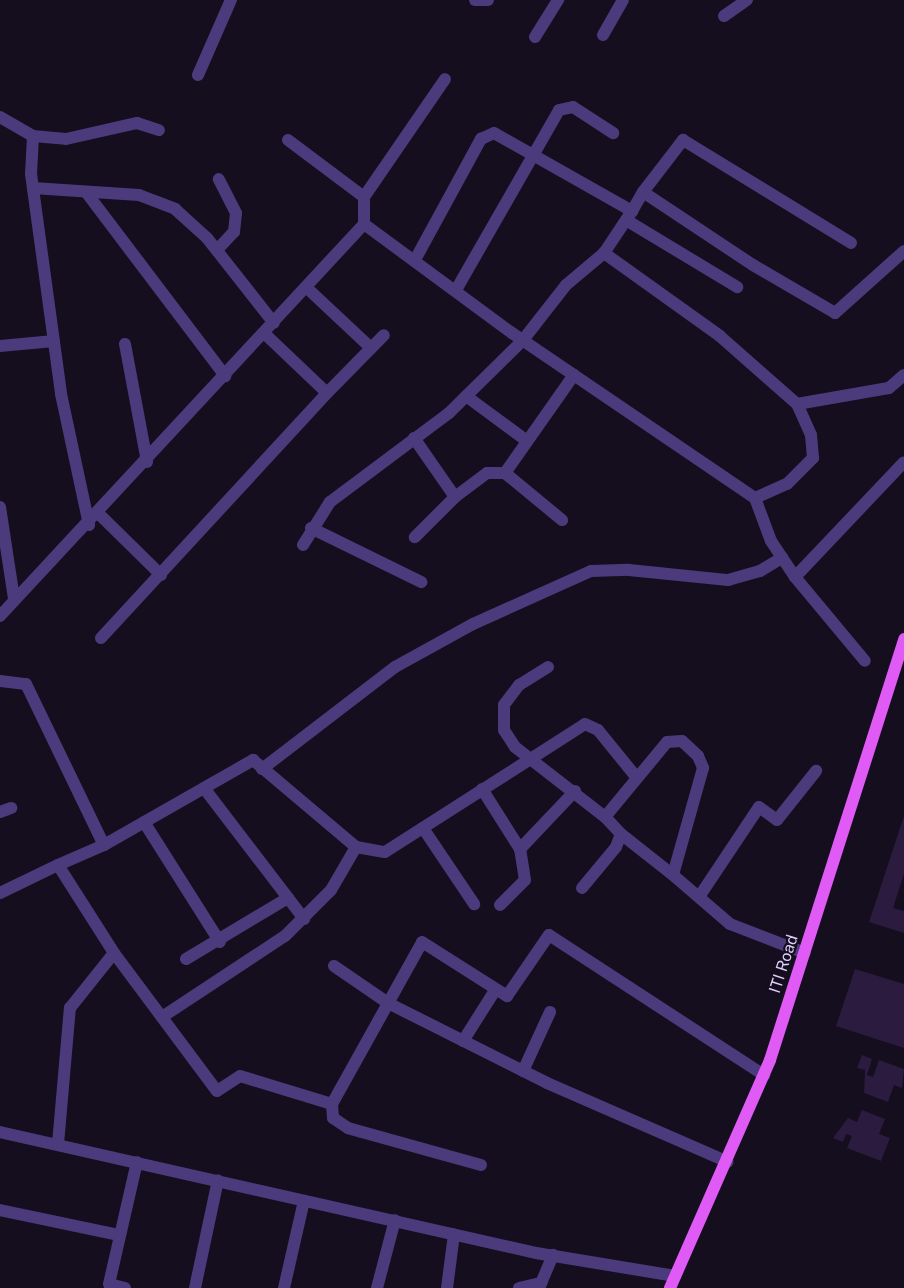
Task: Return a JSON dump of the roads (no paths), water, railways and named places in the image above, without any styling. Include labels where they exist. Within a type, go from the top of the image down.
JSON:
[{"type":"main road","name":"ITI Road","points":[[672,1282],[728,1162],[764,1075],[904,639]]},
{"type":"street","points":[[198,74],[232,0]]},
{"type":"street","points":[[475,0],[488,0]]},
{"type":"street","points":[[535,37],[558,0]]},
{"type":"street","points":[[603,36],[623,0]]},
{"type":"street","points":[[724,16],[747,0]]},
{"type":"street","points":[[0,616],[14,599],[89,525],[364,224],[364,197],[445,79]]},
{"type":"street","points":[[456,290],[532,154],[566,106],[613,132]]},
{"type":"street","points":[[0,117],[33,136],[66,139],[137,123],[159,130]]},
{"type":"street","points":[[416,258],[481,139],[487,134],[502,135],[629,215],[737,288]]},
{"type":"street","points":[[33,136],[33,188],[54,341],[89,525]]},
{"type":"street","points":[[288,140],[364,197]]},
{"type":"street","points":[[303,545],[311,528],[341,492],[414,438],[466,396],[523,340],[566,284],[604,253],[642,192],[683,140],[851,243]]},
{"type":"street","points":[[216,250],[234,232],[236,212],[219,179]]},
{"type":"street","points":[[33,188],[139,195],[175,209],[216,250],[274,322]]},
{"type":"street","points":[[86,192],[226,376]]},
{"type":"street","points":[[642,192],[753,265],[835,313],[904,251]]},
{"type":"street","points":[[364,224],[416,258],[523,340],[755,498],[782,558],[795,577],[865,661]]},
{"type":"street","points":[[604,253],[720,336],[797,404],[811,435],[813,458],[787,484],[755,498]]},
{"type":"street","points":[[307,288],[371,348]]},
{"type":"street","points":[[264,333],[327,393]]},
{"type":"street","points":[[101,638],[327,393],[384,335]]},
{"type":"street","points":[[0,346],[54,341]]},
{"type":"street","points":[[125,344],[146,462]]},
{"type":"street","points":[[505,474],[574,374]]},
{"type":"street","points":[[797,404],[889,388],[904,375]]},
{"type":"street","points":[[466,396],[527,441]]},
{"type":"street","points":[[414,438],[455,496]]},
{"type":"street","points":[[795,577],[904,462]]},
{"type":"street","points":[[415,537],[455,496],[487,473],[505,474],[562,520]]},
{"type":"street","points":[[0,507],[14,599]]},
{"type":"street","points":[[99,514],[161,575]]},
{"type":"street","points":[[311,528],[421,582]]},
{"type":"street","points":[[262,768],[395,667],[473,624],[591,571],[629,570],[728,580],[782,558]]},
{"type":"street","points":[[548,667],[519,685],[504,705],[506,736],[529,759],[575,791],[621,834],[730,924],[804,953]]},
{"type":"street","points":[[0,681],[26,684],[104,845]]},
{"type":"street","points":[[0,893],[104,845],[253,760],[356,847],[385,852],[529,759],[590,724],[637,778]]},
{"type":"street","points":[[605,817],[672,740],[682,741],[702,761],[673,875]]},
{"type":"street","points":[[698,897],[759,807],[777,820],[816,771]]},
{"type":"street","points":[[204,788],[304,919]]},
{"type":"street","points":[[482,789],[520,849],[525,880],[500,905]]},
{"type":"street","points":[[520,849],[575,791]]},
{"type":"street","points":[[144,822],[220,942]]},
{"type":"street","points":[[423,828],[474,904]]},
{"type":"street","points":[[582,888],[616,847],[621,834]]},
{"type":"street","points":[[162,1017],[225,979],[304,919],[331,890],[356,847]]},
{"type":"street","points":[[58,865],[114,954],[217,1091],[240,1076],[332,1104]]},
{"type":"street","points":[[186,959],[220,942],[288,898]]},
{"type":"street","points":[[481,1165],[348,1128],[332,1118],[332,1104],[422,942],[494,992],[507,996],[549,934],[764,1075]]},
{"type":"street","points":[[58,1144],[70,1008],[114,954]]},
{"type":"street","points":[[334,966],[388,1003],[523,1071],[728,1162]]},
{"type":"street","points":[[463,1041],[494,992]]},
{"type":"street","points":[[523,1071],[550,1012]]},
{"type":"street","points":[[0,1132],[672,1282]]},
{"type":"street","points":[[125,1288],[108,1286],[137,1162]]},
{"type":"street","points":[[195,1288],[218,1180]]},
{"type":"street","points":[[284,1288],[304,1201]]},
{"type":"street","points":[[0,1210],[119,1235]]},
{"type":"street","points":[[377,1288],[395,1220]]},
{"type":"street","points":[[447,1288],[454,1234]]},
{"type":"street","points":[[519,1288],[540,1286],[553,1254]]}]
